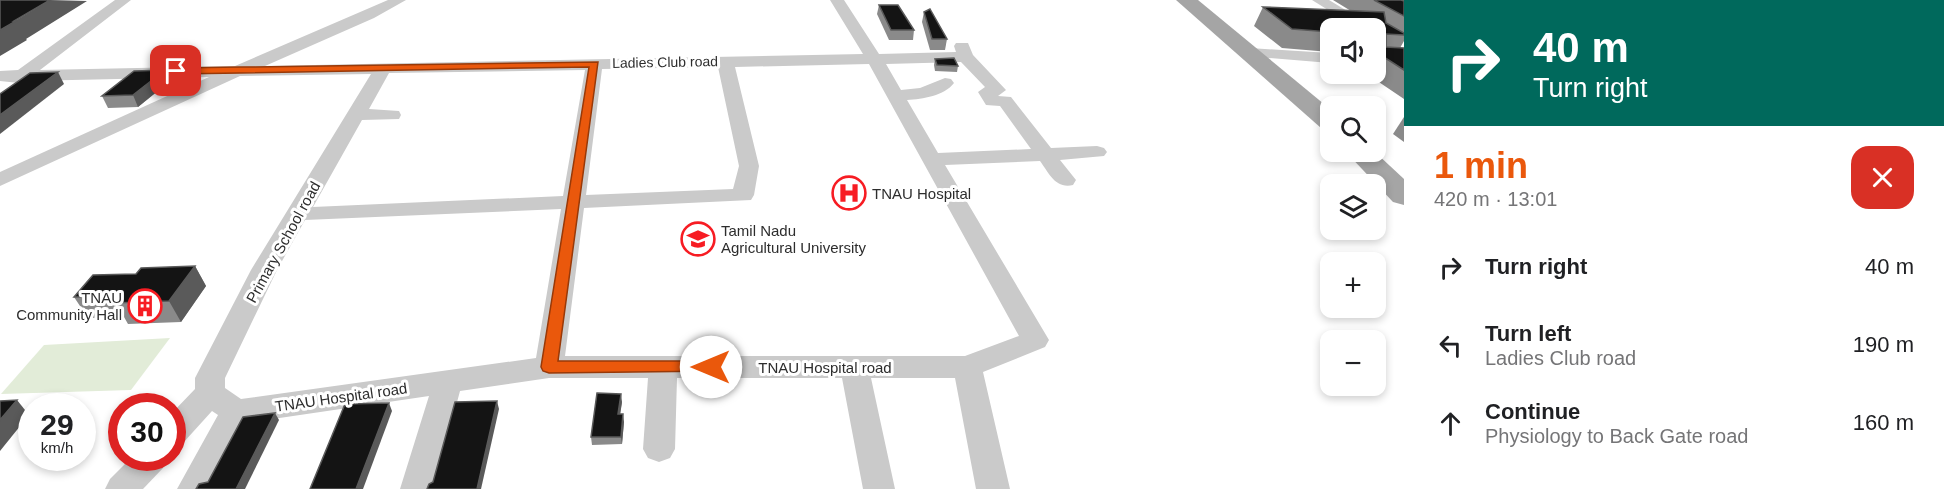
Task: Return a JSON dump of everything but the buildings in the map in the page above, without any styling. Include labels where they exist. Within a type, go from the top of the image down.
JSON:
[{"type":"main road","points":[[1186,0],[1320,113]]},
{"type":"main road","points":[[1370,162],[1404,196]]},
{"type":"street","points":[[0,91],[124,0]]},
{"type":"street","points":[[0,180],[241,69],[399,0]]},
{"type":"street","name":"TNAU Hospital road","points":[[236,412],[549,367],[967,367],[1035,340],[874,58],[837,0]]},
{"type":"street","points":[[1319,0],[1349,18]]},
{"type":"street","name":"Ladies Club road","points":[[0,76],[241,69],[724,62],[874,58],[963,51],[997,90],[987,92],[993,101],[1005,101],[1045,154]]},
{"type":"street","points":[[1250,53],[1320,57]]},
{"type":"street","points":[[297,214],[743,195],[749,166],[724,62]]},
{"type":"street","points":[[549,367],[594,64]]},
{"type":"street","name":"Primary School road","points":[[210,393],[210,378],[264,270],[384,67]]},
{"type":"street","points":[[896,96],[924,93],[945,84]]},
{"type":"street","points":[[356,114],[392,115]]},
{"type":"street","points":[[931,159],[1097,152]]},
{"type":"street","points":[[1045,154],[1065,180]]},
{"type":"street","points":[[0,164],[33,163]]},
{"type":"street","points":[[659,449],[663,367]]},
{"type":"street","points":[[854,367],[879,488]]},
{"type":"street","points":[[967,367],[993,489]]},
{"type":"street","points":[[417,489],[448,381]]},
{"type":"street","points":[[186,419],[210,393],[236,412],[194,489]]},
{"type":"street","points":[[122,489],[139,471]]},
{"type":"green space","points":[[170,338],[131,390],[1,394],[44,345]]},
{"type":"place","name":"TNAU Hospital","points":[[849,193]]},
{"type":"place","name":"Tamil Nadu Agricultural University","points":[[698,239]]},
{"type":"place","name":"TNAU Community Hall","points":[[145,306]]},
{"type":"route","points":[[176,71],[594,64],[549,367],[711,367]]}]
